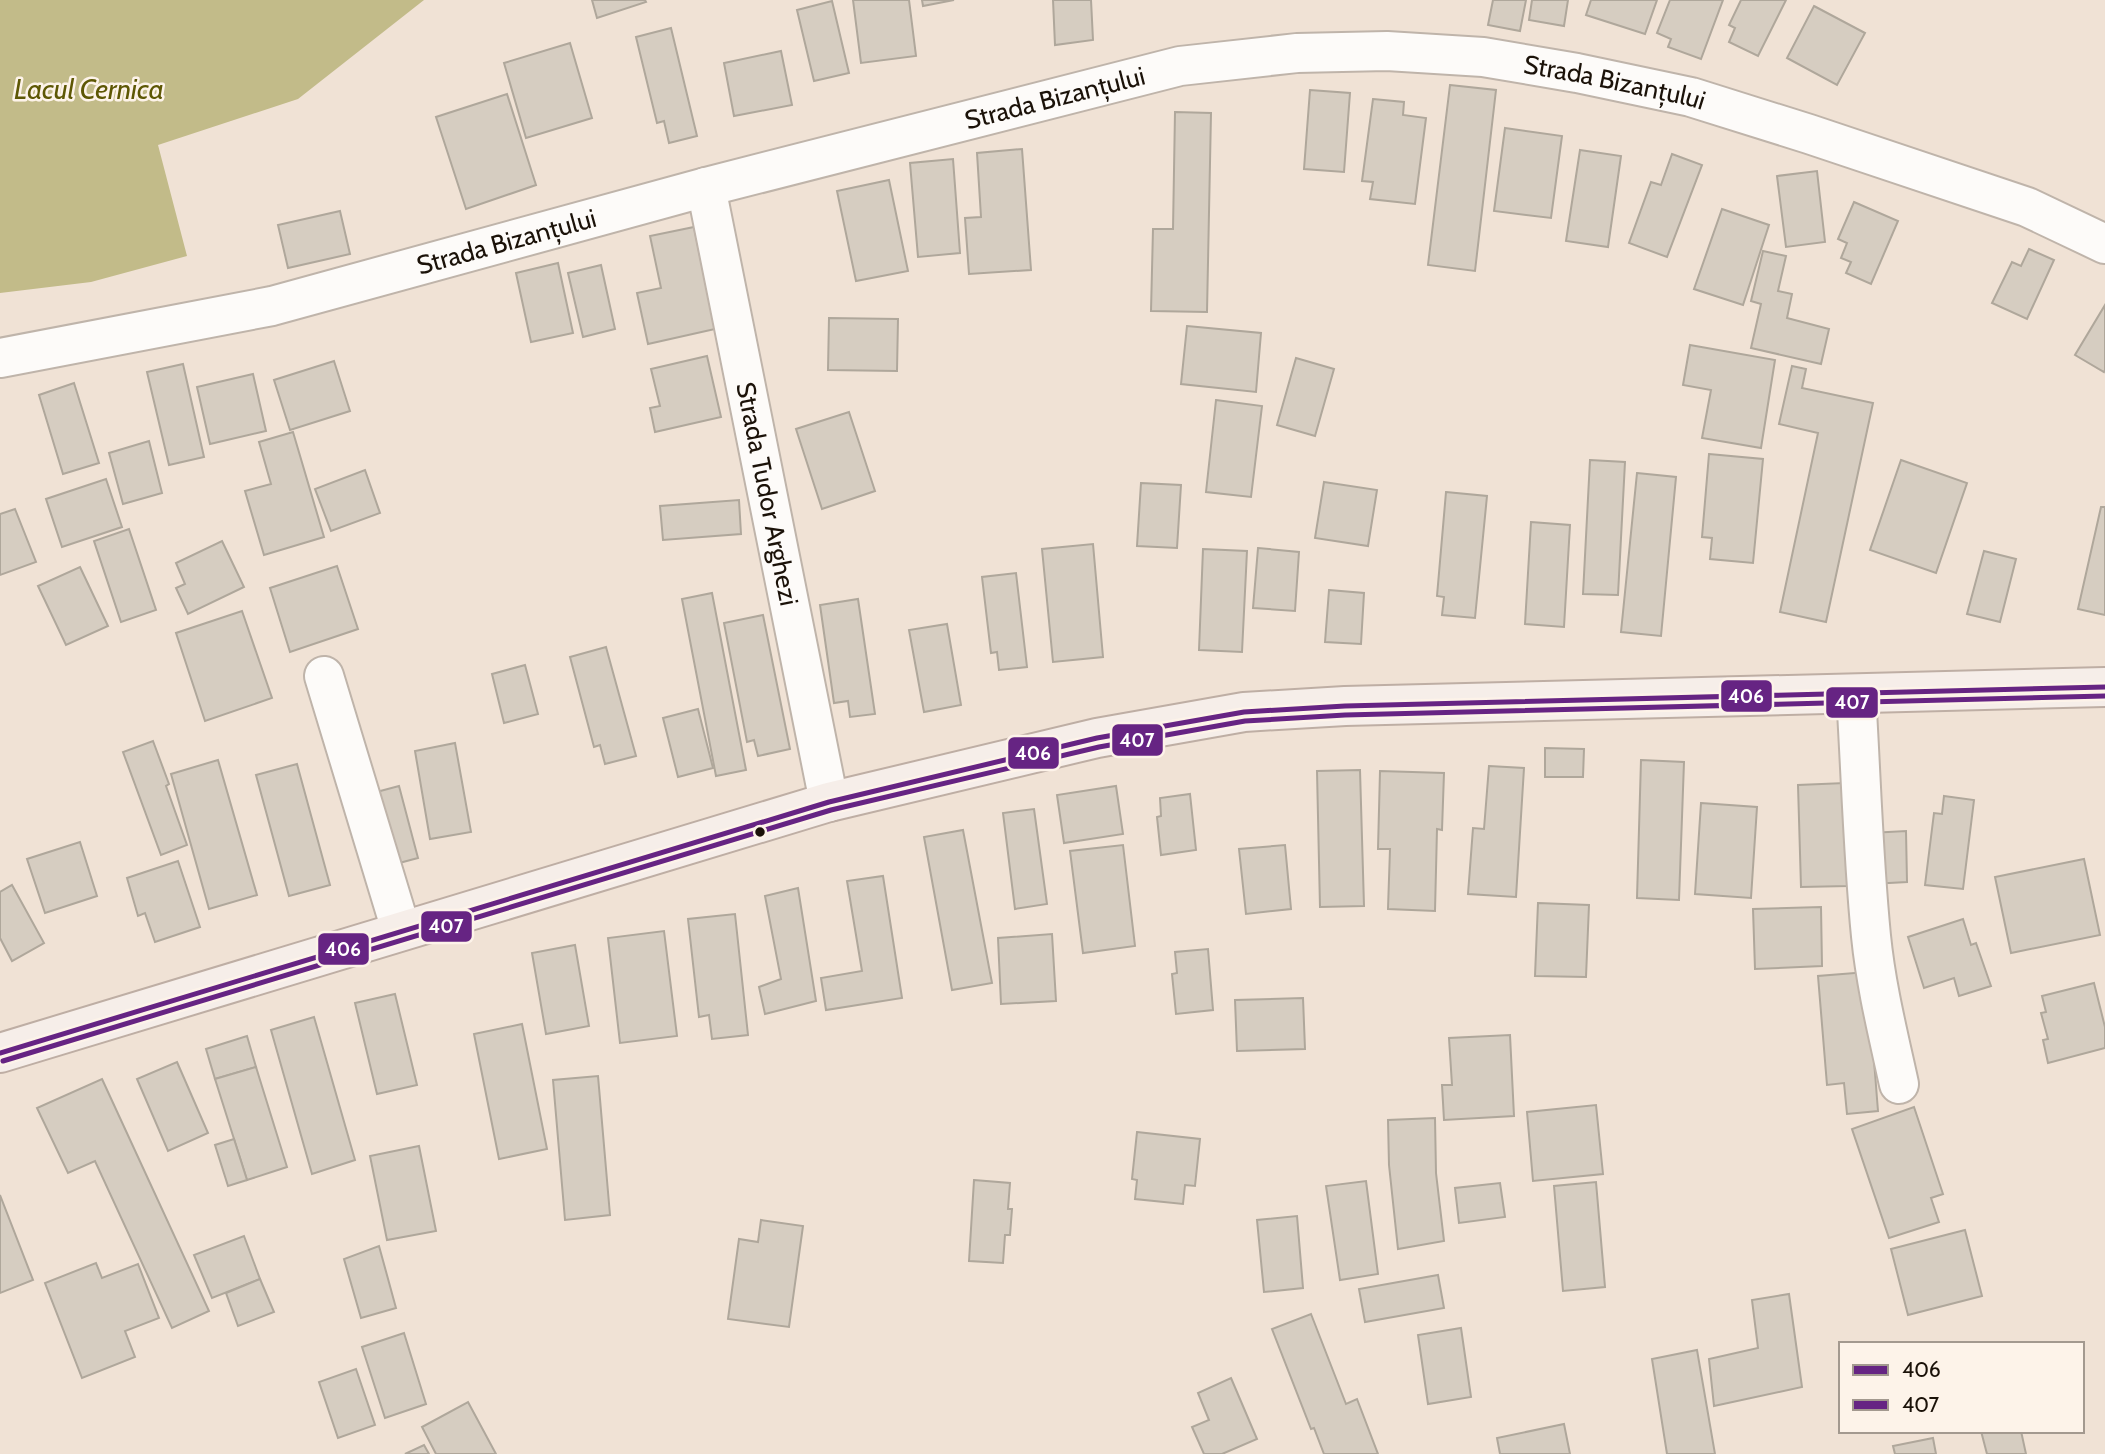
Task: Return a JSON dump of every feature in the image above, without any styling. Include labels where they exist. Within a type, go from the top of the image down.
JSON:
[{"type":"main road","points":[[0,1053],[830,802],[1097,737],[1244,712],[1345,706],[2105,687]]},
{"type":"street","name":"Strada Bizanțului","points":[[0,358],[272,306],[706,187],[1180,66],[1297,53],[1387,51],[1483,57],[1577,73],[1690,97],[2027,207],[2105,244]]},
{"type":"street","name":"Strada Tudor Arghezi","points":[[706,187],[830,802]]},
{"type":"street","points":[[324,676],[401,930]]},
{"type":"street","points":[[1856,694],[1862,827],[1871,937],[1882,1009],[1899,1084]]},
{"type":"water","name":"Lacul Cernica","points":[[0,0],[424,0],[298,99],[158,145],[187,256],[91,282],[0,293]]},
{"type":"building","points":[[592,0],[645,0],[646,2],[597,18]]},
{"type":"building","points":[[853,0],[909,0],[916,56],[861,63]]},
{"type":"building","points":[[922,0],[954,0],[923,6]]},
{"type":"building","points":[[1053,0],[1091,0],[1093,40],[1055,45]]},
{"type":"building","points":[[1493,0],[1526,0],[1520,31],[1488,25]]},
{"type":"building","points":[[1532,0],[1568,0],[1564,26],[1529,20]]},
{"type":"building","points":[[1591,0],[1657,0],[1645,34],[1586,15]]},
{"type":"building","points":[[1670,0],[1723,0],[1701,59],[1668,47],[1671,39],[1657,33]]},
{"type":"building","points":[[1741,0],[1786,0],[1758,56],[1729,42],[1735,28],[1729,25]]},
{"type":"building","points":[[832,1],[849,73],[814,81],[797,10]]},
{"type":"building","points":[[1814,6],[1865,33],[1837,85],[1787,58]]},
{"type":"building","points":[[671,28],[697,136],[669,143],[664,121],[657,123],[636,37]]},
{"type":"building","points":[[570,43],[592,118],[526,138],[504,63]]},
{"type":"building","points":[[781,51],[792,105],[734,116],[724,63]]},
{"type":"building","points":[[1450,85],[1496,90],[1475,271],[1428,265]]},
{"type":"building","points":[[1310,90],[1350,93],[1344,172],[1304,169]]},
{"type":"building","points":[[507,94],[536,185],[466,209],[436,117]]},
{"type":"building","points":[[1373,99],[1404,102],[1403,115],[1426,118],[1415,204],[1370,199],[1373,182],[1362,181]]},
{"type":"building","points":[[1175,112],[1211,113],[1207,312],[1151,311],[1153,229],[1173,229]]},
{"type":"building","points":[[1505,128],[1562,136],[1551,218],[1494,211]]},
{"type":"building","points":[[1022,149],[1031,270],[969,274],[965,218],[981,217],[977,153]]},
{"type":"building","points":[[1580,150],[1621,156],[1608,247],[1566,241]]},
{"type":"building","points":[[1672,154],[1702,165],[1667,257],[1629,243],[1651,182],[1661,185]]},
{"type":"building","points":[[953,159],[960,253],[918,257],[910,163]]},
{"type":"building","points":[[1817,171],[1825,242],[1786,247],[1777,176]]},
{"type":"building","points":[[889,180],[908,271],[856,281],[837,191]]},
{"type":"building","points":[[1854,202],[1898,221],[1871,284],[1846,273],[1851,262],[1841,258],[1847,243],[1838,239]]},
{"type":"building","points":[[1722,209],[1769,225],[1743,305],[1694,289]]},
{"type":"building","points":[[340,211],[350,254],[288,268],[278,225]]},
{"type":"building","points":[[694,227],[715,329],[648,344],[637,293],[661,288],[650,236]]},
{"type":"building","points":[[2029,249],[2054,260],[2027,319],[1992,303],[2012,262],[2021,266]]},
{"type":"building","points":[[1763,251],[1786,256],[1778,291],[1792,294],[1787,318],[1829,329],[1821,364],[1751,348],[1761,304],[1751,301]]},
{"type":"building","points":[[558,263],[573,333],[531,342],[516,273]]},
{"type":"building","points":[[601,265],[615,329],[583,337],[568,273]]},
{"type":"building","points":[[2105,305],[2105,370],[2104,372],[2075,355]]},
{"type":"building","points":[[829,318],[898,319],[897,371],[828,370]]},
{"type":"building","points":[[1187,326],[1261,333],[1256,392],[1181,384]]},
{"type":"building","points":[[1690,345],[1775,360],[1761,448],[1702,438],[1711,390],[1683,385]]},
{"type":"building","points":[[707,356],[721,417],[655,432],[650,408],[660,406],[651,369]]},
{"type":"building","points":[[1296,358],[1334,369],[1315,436],[1277,425]]},
{"type":"building","points":[[334,361],[350,411],[290,430],[274,380]]},
{"type":"building","points":[[183,364],[204,457],[169,465],[147,372]]},
{"type":"building","points":[[1792,366],[1806,369],[1802,388],[1873,403],[1826,622],[1780,612],[1818,433],[1779,424]]},
{"type":"building","points":[[253,374],[266,431],[210,444],[197,387]]},
{"type":"building","points":[[74,383],[99,463],[63,474],[39,395]]},
{"type":"building","points":[[1216,400],[1262,406],[1251,497],[1206,492]]},
{"type":"building","points":[[849,412],[875,491],[822,509],[796,429]]},
{"type":"building","points":[[293,432],[324,537],[264,555],[245,491],[271,484],[259,442]]},
{"type":"building","points":[[149,441],[162,493],[123,504],[109,453]]},
{"type":"building","points":[[1709,454],[1763,459],[1753,563],[1710,559],[1712,538],[1702,537]]},
{"type":"building","points":[[1590,460],[1625,462],[1618,595],[1583,594]]},
{"type":"building","points":[[1901,460],[1967,483],[1936,573],[1870,550]]},
{"type":"building","points":[[365,470],[380,513],[331,531],[315,489]]},
{"type":"building","points":[[1637,473],[1676,477],[1661,636],[1621,632]]},
{"type":"building","points":[[106,479],[122,527],[62,547],[46,499]]},
{"type":"building","points":[[1324,482],[1377,490],[1368,546],[1315,538]]},
{"type":"building","points":[[1141,483],[1181,485],[1177,548],[1137,546]]},
{"type":"building","points":[[1446,492],[1487,496],[1475,618],[1442,615],[1444,597],[1437,596]]},
{"type":"building","points":[[739,500],[741,534],[663,540],[660,506]]},
{"type":"building","points":[[2101,507],[2105,507],[2105,615],[2078,609]]},
{"type":"building","points":[[15,509],[36,562],[0,575],[0,514]]},
{"type":"building","points":[[1531,522],[1570,525],[1564,627],[1525,624]]},
{"type":"building","points":[[129,529],[156,610],[121,622],[94,541]]},
{"type":"building","points":[[222,541],[244,587],[188,614],[176,588],[185,584],[176,563]]},
{"type":"building","points":[[1093,544],[1103,657],[1053,662],[1042,549]]},
{"type":"building","points":[[1258,548],[1299,552],[1295,611],[1253,608]]},
{"type":"building","points":[[1203,549],[1247,551],[1242,652],[1199,650]]},
{"type":"building","points":[[1984,551],[2016,559],[2000,622],[1967,614]]},
{"type":"building","points":[[337,566],[358,629],[290,652],[270,588]]},
{"type":"building","points":[[80,567],[108,626],[66,645],[38,586]]},
{"type":"building","points":[[1016,573],[1027,667],[999,670],[997,652],[991,653],[982,577]]},
{"type":"building","points":[[1329,590],[1364,593],[1361,644],[1325,642]]},
{"type":"building","points":[[712,593],[746,770],[716,776],[682,599]]},
{"type":"building","points":[[858,599],[875,714],[850,717],[848,701],[834,703],[820,605]]},
{"type":"building","points":[[242,611],[272,698],[205,721],[176,633]]},
{"type":"building","points":[[763,615],[790,749],[758,756],[754,740],[747,742],[724,623]]},
{"type":"building","points":[[947,624],[961,705],[924,712],[909,630]]},
{"type":"building","points":[[606,647],[636,756],[605,764],[600,745],[594,747],[570,657]]},
{"type":"building","points":[[525,665],[538,714],[504,723],[492,674]]},
{"type":"building","points":[[698,709],[713,768],[678,777],[663,718]]},
{"type":"building","points":[[153,741],[187,845],[161,855],[123,752]]},
{"type":"building","points":[[455,743],[471,832],[430,839],[415,751]]},
{"type":"building","points":[[1545,748],[1584,749],[1583,777],[1545,777]]},
{"type":"building","points":[[218,760],[257,895],[209,909],[171,774]]},
{"type":"building","points":[[1641,760],[1684,762],[1679,900],[1637,898]]},
{"type":"building","points":[[297,764],[330,885],[289,896],[256,775]]},
{"type":"building","points":[[1489,766],[1524,768],[1516,897],[1468,894],[1473,828],[1484,829]]},
{"type":"building","points":[[1360,770],[1364,906],[1320,907],[1317,771]]},
{"type":"building","points":[[1380,771],[1444,773],[1442,830],[1437,829],[1435,911],[1388,909],[1390,849],[1378,849]]},
{"type":"building","points":[[1845,783],[1848,886],[1801,887],[1798,785]]},
{"type":"building","points":[[399,786],[418,858],[388,866],[369,794]]},
{"type":"building","points":[[1116,786],[1123,834],[1064,843],[1057,795]]},
{"type":"building","points":[[1190,794],[1196,850],[1161,855],[1157,817],[1161,816],[1160,798]]},
{"type":"building","points":[[1944,796],[1974,800],[1963,889],[1925,885],[1934,813],[1942,814]]},
{"type":"building","points":[[1701,803],[1757,807],[1751,898],[1695,894]]},
{"type":"building","points":[[1034,809],[1047,904],[1015,909],[1003,813]]},
{"type":"building","points":[[963,830],[992,983],[952,990],[924,837]]},
{"type":"building","points":[[1906,831],[1907,882],[1871,884],[1870,833]]},
{"type":"building","points":[[80,842],[97,896],[45,913],[27,859]]},
{"type":"building","points":[[1123,845],[1135,946],[1083,953],[1070,851]]},
{"type":"building","points":[[1285,845],[1291,909],[1246,914],[1239,849]]},
{"type":"building","points":[[2084,859],[2100,935],[2011,953],[1995,877]]},
{"type":"building","points":[[178,861],[200,927],[155,942],[145,913],[138,916],[127,878]]},
{"type":"building","points":[[883,876],[902,998],[826,1010],[821,978],[862,971],[847,881]]},
{"type":"building","points":[[12,885],[44,943],[12,961],[0,938],[0,892]]},
{"type":"building","points":[[798,888],[816,1001],[765,1014],[759,987],[781,979],[765,896]]},
{"type":"building","points":[[1538,903],[1589,905],[1586,977],[1535,976]]},
{"type":"building","points":[[1821,907],[1822,966],[1755,969],[1753,909]]},
{"type":"building","points":[[735,914],[748,1035],[712,1039],[709,1015],[699,1017],[688,919]]},
{"type":"building","points":[[1963,919],[1971,945],[1976,943],[1991,986],[1959,996],[1954,978],[1924,988],[1908,937]]},
{"type":"building","points":[[664,931],[677,1036],[620,1043],[608,938]]},
{"type":"building","points":[[1052,934],[1056,1001],[1001,1004],[998,938]]},
{"type":"building","points":[[575,945],[589,1026],[546,1034],[532,953]]},
{"type":"building","points":[[1208,949],[1213,1010],[1176,1014],[1172,974],[1177,973],[1175,952]]},
{"type":"building","points":[[1867,972],[1878,1111],[1847,1114],[1844,1083],[1827,1085],[1818,976]]},
{"type":"building","points":[[2094,983],[2105,1027],[2105,1048],[2048,1063],[2043,1040],[2048,1039],[2041,1013],[2046,1012],[2042,996]]},
{"type":"building","points":[[395,994],[417,1085],[377,1094],[355,1003]]},
{"type":"building","points":[[1303,998],[1305,1049],[1237,1051],[1235,1000]]},
{"type":"building","points":[[314,1017],[355,1160],[312,1174],[271,1030]]},
{"type":"building","points":[[522,1024],[547,1149],[499,1159],[474,1034]]},
{"type":"building","points":[[1510,1035],[1514,1116],[1444,1120],[1442,1085],[1452,1085],[1449,1038]]},
{"type":"building","points":[[247,1036],[256,1067],[215,1079],[206,1049]]},
{"type":"building","points":[[177,1062],[208,1133],[168,1151],[137,1079]]},
{"type":"building","points":[[256,1067],[287,1167],[247,1180],[215,1079]]},
{"type":"building","points":[[598,1076],[610,1215],[565,1220],[553,1080]]},
{"type":"building","points":[[102,1079],[209,1311],[172,1328],[95,1161],[68,1173],[37,1108]]},
{"type":"building","points":[[1596,1105],[1603,1174],[1533,1181],[1527,1112]]},
{"type":"building","points":[[1914,1107],[1943,1194],[1931,1198],[1939,1222],[1889,1238],[1852,1129]]},
{"type":"building","points":[[1435,1118],[1436,1173],[1444,1241],[1398,1249],[1389,1165],[1388,1120]]},
{"type":"building","points":[[1137,1132],[1200,1139],[1195,1186],[1185,1185],[1183,1204],[1135,1199],[1137,1180],[1132,1179]]},
{"type":"building","points":[[234,1139],[247,1180],[228,1186],[215,1145]]},
{"type":"building","points":[[419,1146],[436,1231],[387,1240],[370,1156]]},
{"type":"building","points":[[974,1180],[1010,1183],[1010,1235],[1005,1235],[1003,1263],[969,1261]]},
{"type":"building","points":[[1366,1181],[1378,1274],[1340,1280],[1326,1186]]},
{"type":"building","points":[[1596,1182],[1605,1287],[1563,1291],[1554,1186]]},
{"type":"building","points":[[1500,1183],[1505,1217],[1459,1223],[1455,1188]]},
{"type":"building","points":[[0,1195],[33,1280],[0,1293]]},
{"type":"building","points":[[1297,1216],[1303,1288],[1264,1292],[1257,1220]]},
{"type":"building","points":[[761,1220],[803,1226],[789,1327],[728,1319],[739,1239],[758,1242]]},
{"type":"building","points":[[1965,1230],[1982,1296],[1908,1315],[1891,1249]]},
{"type":"building","points":[[244,1236],[260,1279],[212,1298],[194,1255]]},
{"type":"building","points":[[379,1246],[396,1308],[361,1318],[344,1259]]},
{"type":"building","points":[[96,1263],[102,1278],[138,1264],[159,1318],[125,1331],[135,1357],[82,1378],[45,1283]]},
{"type":"building","points":[[1438,1275],[1444,1308],[1365,1322],[1359,1289]]},
{"type":"building","points":[[260,1279],[274,1312],[238,1326],[226,1293]]},
{"type":"building","points":[[1789,1294],[1802,1387],[1714,1406],[1709,1359],[1758,1348],[1752,1300]]},
{"type":"building","points":[[1311,1314],[1346,1404],[1357,1399],[1378,1454],[1324,1454],[1314,1428],[1311,1429],[1272,1329]]},
{"type":"building","points":[[1461,1328],[1471,1397],[1428,1404],[1418,1335]]},
{"type":"building","points":[[404,1333],[426,1404],[385,1418],[362,1347]]},
{"type":"building","points":[[1697,1350],[1715,1454],[1667,1454],[1652,1359]]},
{"type":"building","points":[[356,1369],[375,1425],[338,1438],[319,1382]]},
{"type":"building","points":[[1231,1378],[1257,1439],[1222,1454],[1204,1454],[1192,1427],[1209,1420],[1198,1393]]},
{"type":"building","points":[[468,1402],[496,1454],[436,1454],[422,1427]]},
{"type":"building","points":[[1564,1424],[1570,1454],[1500,1454],[1497,1438]]},
{"type":"building","points":[[1982,1433],[2021,1433],[2026,1454],[1987,1454]]},
{"type":"building","points":[[1933,1438],[1936,1454],[1895,1454],[1893,1446]]},
{"type":"building","points":[[424,1445],[429,1454],[405,1454]]},
{"type":"transit line","name":"406","points":[[0,1053],[829,802],[1097,738],[1244,712],[1345,706],[2105,687]]},
{"type":"transit line","name":"407","points":[[3,1061],[831,810],[1099,747],[1245,721],[1345,715],[2105,696]]}]
